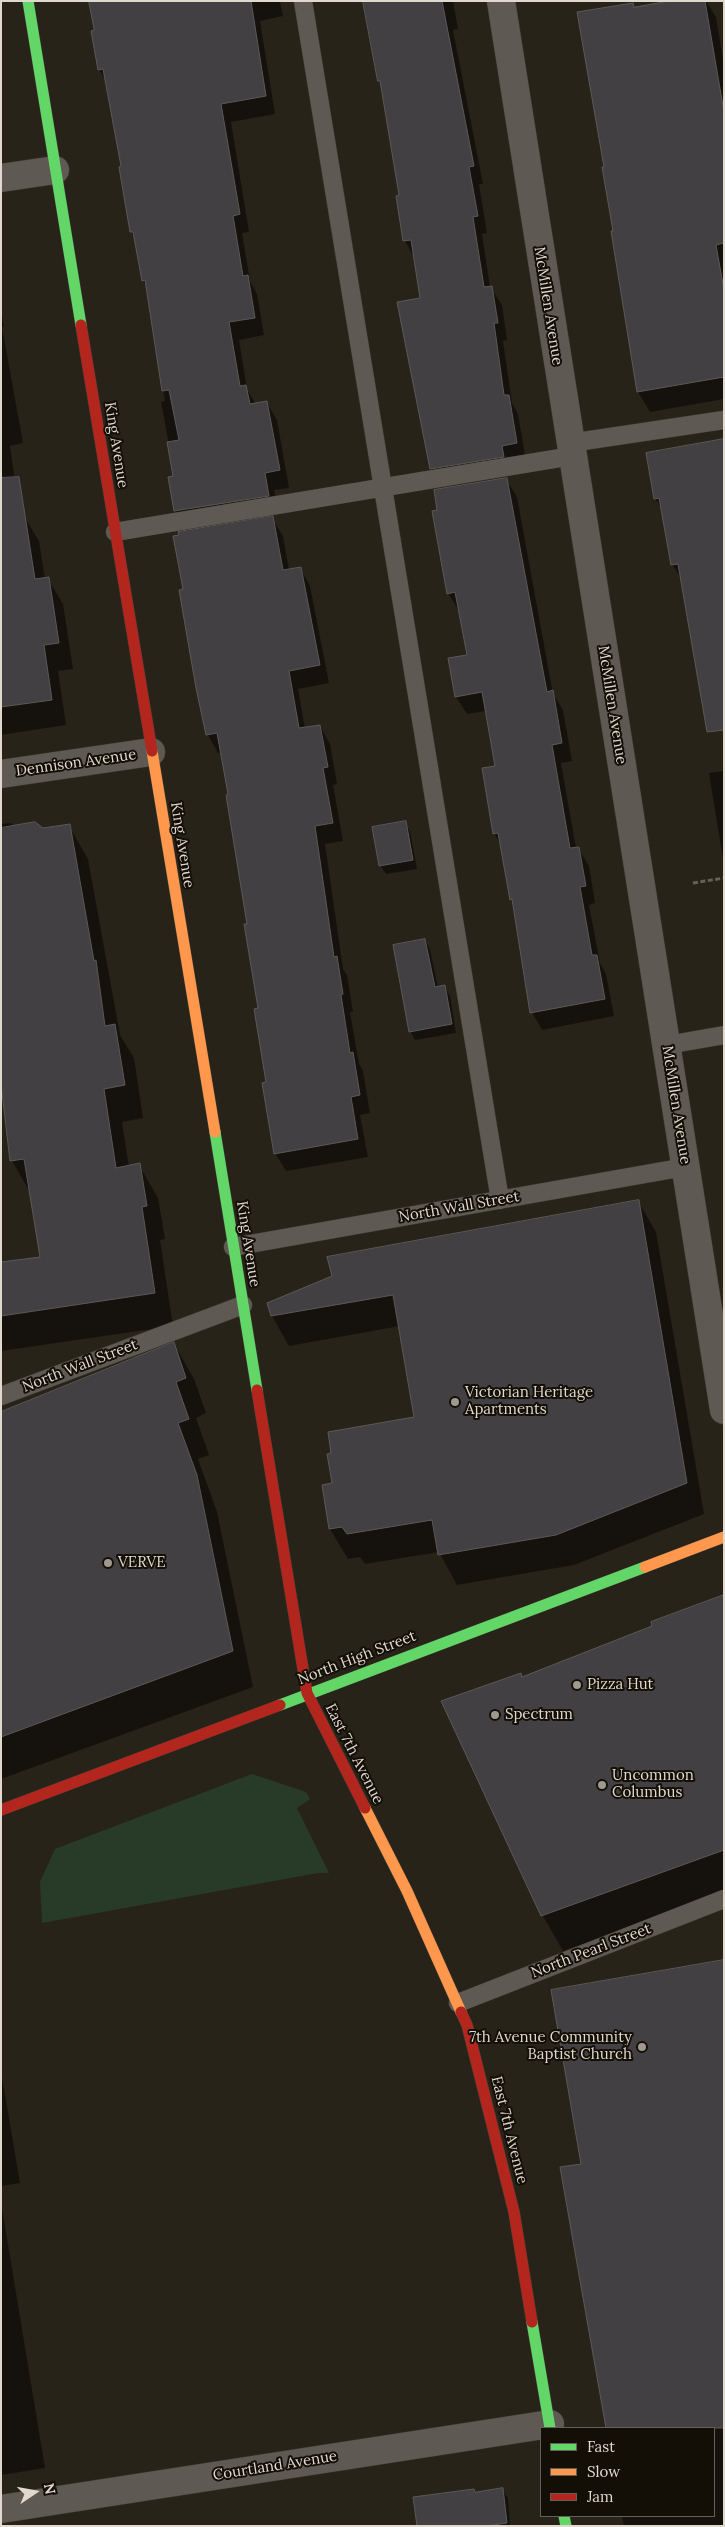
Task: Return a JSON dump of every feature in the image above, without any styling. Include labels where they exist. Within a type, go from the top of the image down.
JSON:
[{"type":"street","name":"King Avenue","points":[[28,1],[307,1693]]},
{"type":"street","name":"McMillen Avenue","points":[[501,1],[724,1410]]},
{"type":"street","points":[[1,178],[55,170]]},
{"type":"street","name":"Dennison Avenue","points":[[1,774],[151,752]]},
{"type":"street","name":"North High Street","points":[[1,1810],[724,1537]]},
{"type":"street","name":"East 7th Avenue","points":[[307,1693],[407,1891],[467,2024],[514,2212],[550,2426]]},
{"type":"street","name":"Courtland Avenue","points":[[1,2509],[540,2428]]},
{"type":"lane","points":[[303,1],[500,1200]]},
{"type":"lane","points":[[115,532],[382,487],[724,420]]},
{"type":"lane","points":[[667,1045],[724,1036]]},
{"type":"lane","name":"North Wall Street","points":[[233,1247],[685,1167]]},
{"type":"lane","name":"North Wall Street","points":[[1,1396],[243,1305]]},
{"type":"lane","name":"North Pearl Street","points":[[458,2003],[724,1899]]},
{"type":"path","points":[[693,883],[724,878]]},
{"type":"green space","points":[[252,1774],[306,1792],[310,1799],[297,1808],[329,1873],[318,1873],[42,1923],[40,1882],[55,1849]]},
{"type":"building","points":[[89,1],[251,1],[266,96],[221,104],[240,214],[233,216],[243,276],[248,275],[255,318],[229,322],[240,386],[246,385],[250,404],[267,401],[280,470],[265,473],[269,496],[174,511],[168,477],[173,476],[167,442],[179,440],[169,390],[162,391],[145,280],[142,281],[133,232],[130,232],[119,167],[121,166],[103,69],[98,70],[91,31],[94,30]]},
{"type":"building","points":[[363,1],[442,1],[474,166],[469,167],[478,216],[473,217],[484,287],[492,286],[498,323],[494,323],[504,395],[509,395],[517,443],[502,446],[504,457],[430,469],[397,302],[420,298],[411,240],[403,241],[396,196],[399,195],[380,81],[378,81]]},
{"type":"building","points":[[669,1],[705,1],[724,112],[724,243],[716,245],[724,290],[724,377],[637,392],[611,231],[613,231],[602,167],[604,167],[577,12],[633,3],[634,7]]},
{"type":"building","points":[[724,439],[724,730],[707,732],[678,564],[671,565],[659,498],[654,499],[646,453]]},
{"type":"building","points":[[19,477],[35,579],[49,577],[59,643],[44,645],[52,700],[1,707],[1,478]]},
{"type":"building","points":[[507,478],[547,692],[553,690],[562,743],[552,745],[570,848],[579,847],[586,886],[580,887],[592,955],[597,955],[605,999],[530,1013],[512,899],[510,900],[498,833],[493,834],[482,768],[495,766],[482,692],[455,697],[448,658],[467,655],[455,592],[447,594],[432,511],[437,510],[434,490]]},
{"type":"building","points":[[273,516],[283,570],[301,567],[320,665],[289,671],[299,728],[320,725],[328,767],[323,768],[333,823],[315,826],[334,957],[337,956],[343,994],[341,995],[350,1053],[353,1052],[360,1095],[351,1097],[358,1139],[274,1154],[262,1083],[266,1082],[254,1009],[258,1008],[244,924],[247,924],[226,795],[228,794],[217,733],[206,735],[179,590],[183,589],[173,536],[179,535],[178,532]]},
{"type":"building","points":[[406,821],[413,860],[379,866],[372,827]]},
{"type":"building","points":[[35,822],[43,828],[70,824],[94,961],[96,960],[105,1026],[115,1024],[125,1085],[104,1089],[116,1168],[140,1163],[147,1206],[142,1207],[155,1293],[1,1316],[1,1262],[40,1257],[24,1159],[10,1161],[1,1084],[1,828]]},
{"type":"building","points":[[425,939],[435,987],[445,985],[452,1024],[409,1032],[393,945]]},
{"type":"building","points":[[639,1200],[687,1483],[556,1535],[438,1555],[432,1520],[347,1534],[342,1527],[329,1529],[322,1485],[332,1483],[327,1454],[331,1453],[328,1432],[414,1417],[393,1295],[271,1316],[267,1303],[332,1276],[327,1257]]},
{"type":"building","name":"VERVE","points":[[174,1342],[186,1378],[176,1382],[189,1419],[178,1423],[197,1475],[233,1651],[1,1737],[1,1412]]},
{"type":"building","name":"Uncommon Columbus","points":[[724,1595],[724,1850],[541,1916],[441,1701],[521,1673],[522,1677],[652,1626],[651,1622]]},
{"type":"building","points":[[724,1960],[724,2428],[606,2427],[560,2167],[581,2164],[551,1990]]},
{"type":"building","points":[[503,2488],[507,2523],[486,2526],[417,2526],[413,2497],[474,2489],[475,2492]]},
{"type":"traffic: fast","points":[[28,1],[81,325]]},
{"type":"traffic: fast","points":[[215,1132],[257,1390]]},
{"type":"traffic: fast","points":[[280,1705],[645,1567]]},
{"type":"traffic: fast","points":[[532,2322],[550,2427]]},
{"type":"traffic: fast","points":[[564,2517],[566,2526]]},
{"type":"traffic: slow","points":[[152,751],[215,1132]]},
{"type":"traffic: slow","points":[[645,1567],[724,1537]]},
{"type":"traffic: slow","points":[[365,1808],[407,1891],[461,2012]]},
{"type":"traffic: jam","points":[[81,325],[152,751]]},
{"type":"traffic: jam","points":[[257,1390],[307,1693],[365,1808]]},
{"type":"traffic: jam","points":[[1,1810],[280,1705]]},
{"type":"traffic: jam","points":[[461,2012],[467,2025],[514,2212],[532,2322]]},
{"type":"place","name":"Victorian Heritage Apartments","points":[[455,1402]]},
{"type":"place","name":"VERVE","points":[[108,1563]]},
{"type":"place","name":"Pizza Hut","points":[[577,1685]]},
{"type":"place","name":"Spectrum","points":[[495,1715]]},
{"type":"place","name":"Uncommon Columbus","points":[[602,1785]]},
{"type":"place","name":"7th Avenue Community Baptist Church","points":[[642,2047]]}]
